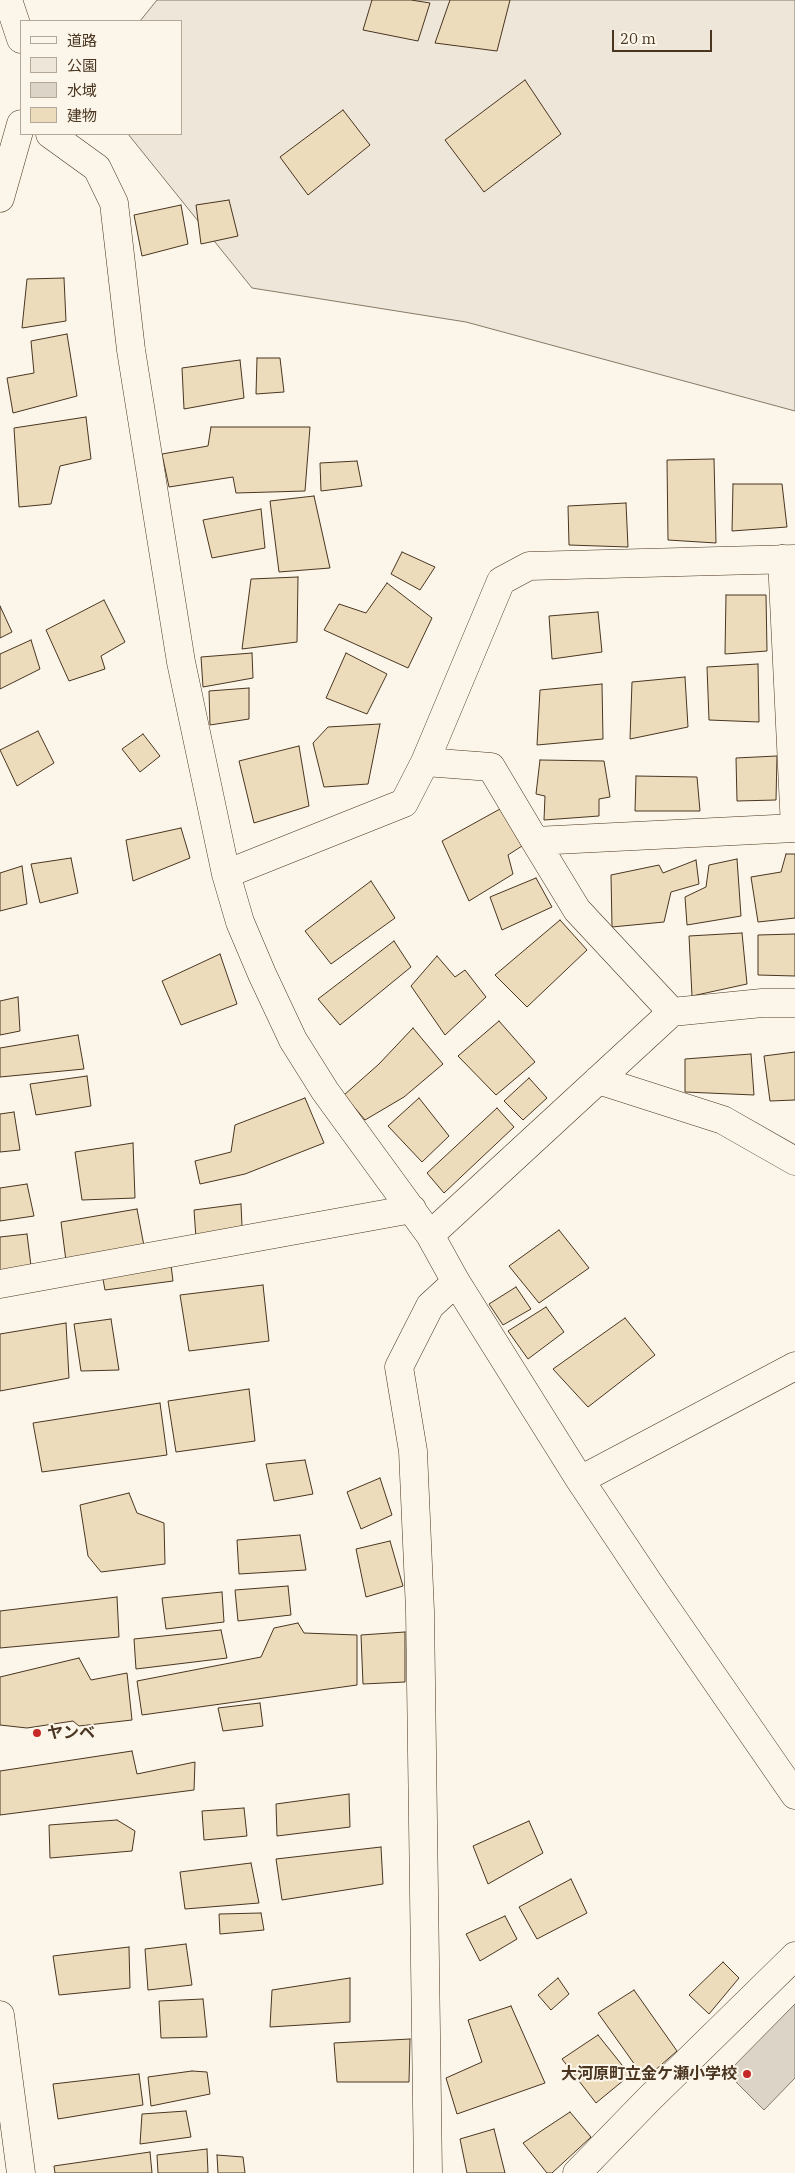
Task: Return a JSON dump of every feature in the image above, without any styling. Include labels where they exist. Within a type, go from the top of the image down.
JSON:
[{"type":"street","points":[[8,0],[20,37]]},
{"type":"street","points":[[0,198],[20,128]]},
{"type":"street","points":[[51,135],[97,168],[114,203],[131,350],[181,662],[226,874],[240,922],[293,1040],[324,1091],[430,1235],[456,1282],[580,1480],[795,1795]]},
{"type":"street","points":[[226,874],[404,803],[425,762],[501,581],[529,566],[788,559],[795,828],[535,841]]},
{"type":"street","points":[[425,762],[491,767],[577,910],[672,1012]]},
{"type":"street","points":[[430,1235],[672,1012],[762,1003],[795,1003]]},
{"type":"street","points":[[598,1080],[723,1120],[795,1161]]},
{"type":"street","points":[[0,1284],[412,1209]]},
{"type":"street","points":[[428,2173],[420,1611],[413,1451],[399,1367],[430,1306],[456,1282]]},
{"type":"street","points":[[580,1480],[795,1366]]},
{"type":"street","points":[[577,2173],[649,2099],[795,1956]]},
{"type":"street","points":[[0,2015],[21,2173]]},
{"type":"green space","points":[[157,0],[795,0],[795,411],[466,322],[252,288],[129,135],[182,135],[182,20],[141,20]]},
{"type":"water","points":[[795,2004],[795,2078],[764,2110],[727,2073]]},
{"type":"building","points":[[372,0],[411,0],[430,3],[418,41],[363,30]]},
{"type":"building","points":[[450,0],[510,0],[497,51],[435,43]]},
{"type":"building","points":[[525,80],[561,134],[484,192],[445,140]]},
{"type":"building","points":[[343,110],[370,145],[308,195],[280,157]]},
{"type":"building","points":[[229,200],[238,236],[201,244],[196,205]]},
{"type":"building","points":[[181,205],[188,244],[142,256],[134,215]]},
{"type":"building","points":[[64,278],[66,321],[22,328],[27,279]]},
{"type":"building","points":[[67,334],[77,396],[13,413],[7,378],[34,373],[31,341]]},
{"type":"building","points":[[257,358],[280,358],[284,392],[256,394]]},
{"type":"building","points":[[240,360],[244,398],[184,409],[182,368]]},
{"type":"building","points":[[86,417],[91,459],[60,466],[51,504],[19,507],[14,428]]},
{"type":"building","points":[[211,427],[310,427],[305,491],[236,493],[233,477],[169,487],[162,454],[208,446]]},
{"type":"building","points":[[714,459],[716,543],[668,540],[667,460]]},
{"type":"building","points":[[357,461],[362,486],[321,491],[320,463]]},
{"type":"building","points":[[733,484],[782,484],[787,527],[732,531]]},
{"type":"building","points":[[314,496],[330,568],[279,572],[270,501]]},
{"type":"building","points":[[626,503],[628,547],[569,545],[568,506]]},
{"type":"building","points":[[261,509],[265,548],[212,558],[203,520]]},
{"type":"building","points":[[402,552],[435,567],[420,590],[391,574]]},
{"type":"building","points":[[298,577],[297,642],[242,649],[251,579]]},
{"type":"building","points":[[387,583],[432,618],[408,668],[324,630],[339,604],[366,613]]},
{"type":"building","points":[[726,595],[766,595],[767,651],[725,654]]},
{"type":"building","points":[[104,600],[125,642],[101,656],[105,669],[69,681],[46,630]]},
{"type":"building","points":[[0,606],[12,632],[0,638]]},
{"type":"building","points":[[598,612],[602,652],[552,659],[549,616]]},
{"type":"building","points":[[31,640],[40,669],[0,689],[0,654]]},
{"type":"building","points":[[252,653],[253,678],[203,687],[201,657]]},
{"type":"building","points":[[346,653],[387,674],[367,714],[326,698]]},
{"type":"building","points":[[758,664],[759,722],[709,720],[707,667]]},
{"type":"building","points":[[685,677],[688,727],[630,739],[632,682]]},
{"type":"building","points":[[602,684],[603,739],[537,745],[540,690]]},
{"type":"building","points":[[249,688],[249,719],[210,725],[209,691]]},
{"type":"building","points":[[380,724],[368,784],[324,787],[313,743],[328,727]]},
{"type":"building","points":[[38,731],[54,763],[17,786],[0,750]]},
{"type":"building","points":[[143,734],[160,756],[140,772],[122,749]]},
{"type":"building","points":[[299,746],[309,806],[254,823],[239,761]]},
{"type":"building","points":[[777,756],[776,800],[737,801],[736,758]]},
{"type":"building","points":[[540,760],[604,761],[610,797],[599,799],[599,816],[544,820],[545,796],[536,794]]},
{"type":"building","points":[[636,776],[697,777],[700,811],[635,811]]},
{"type":"building","points":[[500,809],[522,846],[508,855],[513,874],[469,901],[442,841]]},
{"type":"building","points":[[181,828],[190,858],[133,881],[126,840]]},
{"type":"building","points":[[786,854],[795,854],[795,918],[758,922],[751,877],[781,872]]},
{"type":"building","points":[[71,858],[78,893],[40,903],[31,864]]},
{"type":"building","points":[[737,859],[741,916],[687,925],[685,897],[706,887],[709,865]]},
{"type":"building","points":[[696,860],[699,884],[671,892],[664,922],[612,927],[611,875],[659,865],[663,873]]},
{"type":"building","points":[[22,866],[27,904],[0,911],[0,873]]},
{"type":"building","points":[[536,878],[552,907],[502,930],[490,897]]},
{"type":"building","points":[[371,881],[395,918],[331,964],[305,931]]},
{"type":"building","points":[[560,920],[587,950],[527,1007],[495,975]]},
{"type":"building","points":[[742,933],[747,984],[692,996],[689,936]]},
{"type":"building","points":[[795,934],[795,976],[758,975],[758,935]]},
{"type":"building","points":[[394,941],[411,967],[340,1025],[318,999]]},
{"type":"building","points":[[220,954],[237,1004],[181,1025],[162,981]]},
{"type":"building","points":[[437,956],[455,977],[465,970],[486,997],[445,1035],[411,986]]},
{"type":"building","points":[[18,997],[20,1031],[0,1035],[0,1001]]},
{"type":"building","points":[[499,1021],[535,1062],[496,1095],[458,1056]]},
{"type":"building","points":[[413,1028],[443,1064],[404,1097],[365,1120],[344,1095],[379,1064]]},
{"type":"building","points":[[78,1035],[84,1069],[0,1077],[0,1048]]},
{"type":"building","points":[[795,1052],[795,1100],[770,1101],[764,1056]]},
{"type":"building","points":[[751,1054],[754,1095],[685,1092],[685,1059]]},
{"type":"building","points":[[87,1076],[91,1106],[36,1115],[30,1084]]},
{"type":"building","points":[[529,1078],[547,1098],[523,1120],[504,1101]]},
{"type":"building","points":[[305,1098],[324,1143],[245,1174],[200,1184],[195,1161],[231,1152],[235,1125]]},
{"type":"building","points":[[419,1098],[449,1136],[422,1162],[388,1126]]},
{"type":"building","points":[[497,1108],[514,1127],[444,1193],[427,1173]]},
{"type":"building","points":[[14,1112],[20,1150],[0,1152],[0,1114]]},
{"type":"building","points":[[133,1143],[135,1198],[82,1200],[75,1152]]},
{"type":"building","points":[[27,1184],[34,1216],[0,1221],[0,1188]]},
{"type":"building","points":[[241,1204],[242,1226],[196,1238],[194,1210]]},
{"type":"building","points":[[137,1209],[144,1246],[66,1261],[61,1222]]},
{"type":"building","points":[[559,1230],[589,1268],[539,1303],[509,1266]]},
{"type":"building","points":[[27,1234],[31,1266],[0,1271],[0,1237]]},
{"type":"building","points":[[171,1265],[173,1281],[105,1290],[102,1274]]},
{"type":"building","points":[[263,1285],[269,1341],[189,1351],[180,1295]]},
{"type":"building","points":[[516,1287],[531,1309],[503,1325],[489,1304]]},
{"type":"building","points":[[546,1307],[564,1332],[528,1359],[508,1331]]},
{"type":"building","points":[[625,1318],[655,1355],[588,1407],[553,1369]]},
{"type":"building","points":[[111,1319],[119,1370],[81,1371],[74,1324]]},
{"type":"building","points":[[66,1323],[69,1378],[0,1391],[0,1334]]},
{"type":"building","points":[[249,1389],[255,1441],[176,1452],[168,1401]]},
{"type":"building","points":[[160,1403],[167,1455],[42,1472],[33,1423]]},
{"type":"building","points":[[305,1460],[313,1494],[274,1501],[266,1464]]},
{"type":"building","points":[[380,1478],[392,1515],[361,1529],[347,1492]]},
{"type":"building","points":[[129,1493],[137,1513],[164,1523],[165,1564],[101,1572],[88,1556],[80,1505]]},
{"type":"building","points":[[300,1535],[306,1570],[239,1574],[237,1540]]},
{"type":"building","points":[[390,1541],[403,1586],[366,1597],[356,1549]]},
{"type":"building","points":[[288,1586],[291,1615],[238,1621],[235,1590]]},
{"type":"building","points":[[222,1592],[224,1622],[166,1629],[162,1598]]},
{"type":"building","points":[[117,1597],[119,1637],[0,1648],[0,1611]]},
{"type":"building","points":[[298,1623],[304,1633],[357,1635],[357,1685],[142,1715],[137,1681],[261,1657],[274,1628]]},
{"type":"building","points":[[221,1630],[227,1658],[136,1669],[134,1639]]},
{"type":"building","points":[[405,1632],[405,1682],[363,1684],[361,1635]]},
{"type":"building","points":[[79,1658],[91,1680],[127,1673],[132,1720],[79,1726],[73,1721],[27,1728],[0,1725],[0,1677]]},
{"type":"building","points":[[260,1703],[263,1726],[223,1731],[218,1708]]},
{"type":"building","points":[[132,1751],[137,1774],[195,1762],[194,1790],[0,1815],[0,1771]]},
{"type":"building","points":[[349,1794],[350,1827],[277,1836],[276,1804]]},
{"type":"building","points":[[244,1808],[247,1836],[204,1840],[202,1811]]},
{"type":"building","points":[[117,1820],[135,1831],[132,1851],[50,1858],[49,1825]]},
{"type":"building","points":[[529,1821],[543,1853],[488,1884],[473,1846]]},
{"type":"building","points":[[381,1847],[383,1884],[282,1900],[276,1859]]},
{"type":"building","points":[[251,1863],[259,1903],[185,1909],[180,1872]]},
{"type":"building","points":[[571,1879],[587,1913],[537,1939],[519,1907]]},
{"type":"building","points":[[261,1913],[264,1930],[220,1934],[219,1914]]},
{"type":"building","points":[[505,1916],[517,1939],[480,1961],[466,1934]]},
{"type":"building","points":[[186,1944],[192,1985],[148,1990],[145,1949]]},
{"type":"building","points":[[129,1947],[130,1988],[59,1995],[53,1956]]},
{"type":"building","points":[[723,1962],[739,1978],[709,2014],[689,1995]]},
{"type":"building","points":[[350,1978],[350,2022],[270,2027],[272,1990]]},
{"type":"building","points":[[558,1978],[569,1994],[551,2010],[538,1995]]},
{"type":"building","points":[[634,1990],[677,2051],[645,2079],[598,2013]]},
{"type":"building","points":[[203,1999],[207,2037],[161,2038],[159,2001]]},
{"type":"building","points":[[511,2006],[545,2083],[457,2114],[446,2078],[482,2062],[468,2020]]},
{"type":"building","points":[[598,2035],[630,2075],[596,2103],[562,2059]]},
{"type":"building","points":[[410,2039],[409,2082],[337,2082],[334,2043]]},
{"type":"building","points":[[192,2071],[207,2072],[210,2094],[151,2106],[148,2077]]},
{"type":"building","points":[[139,2074],[143,2105],[58,2119],[53,2084]]},
{"type":"building","points":[[186,2111],[191,2137],[140,2144],[142,2114]]},
{"type":"building","points":[[570,2112],[591,2137],[552,2173],[547,2173],[523,2143]]},
{"type":"building","points":[[494,2129],[505,2173],[467,2173],[460,2139]]},
{"type":"building","points":[[207,2149],[208,2173],[158,2173],[157,2155]]},
{"type":"building","points":[[150,2152],[152,2173],[55,2173],[54,2166]]},
{"type":"building","points":[[217,2155],[243,2157],[245,2173],[218,2173]]},
{"type":"place","name":"ヤンベ","points":[[37,1733]]},
{"type":"place","name":"大河原町立金ケ瀬小学校","points":[[747,2074]]}]
